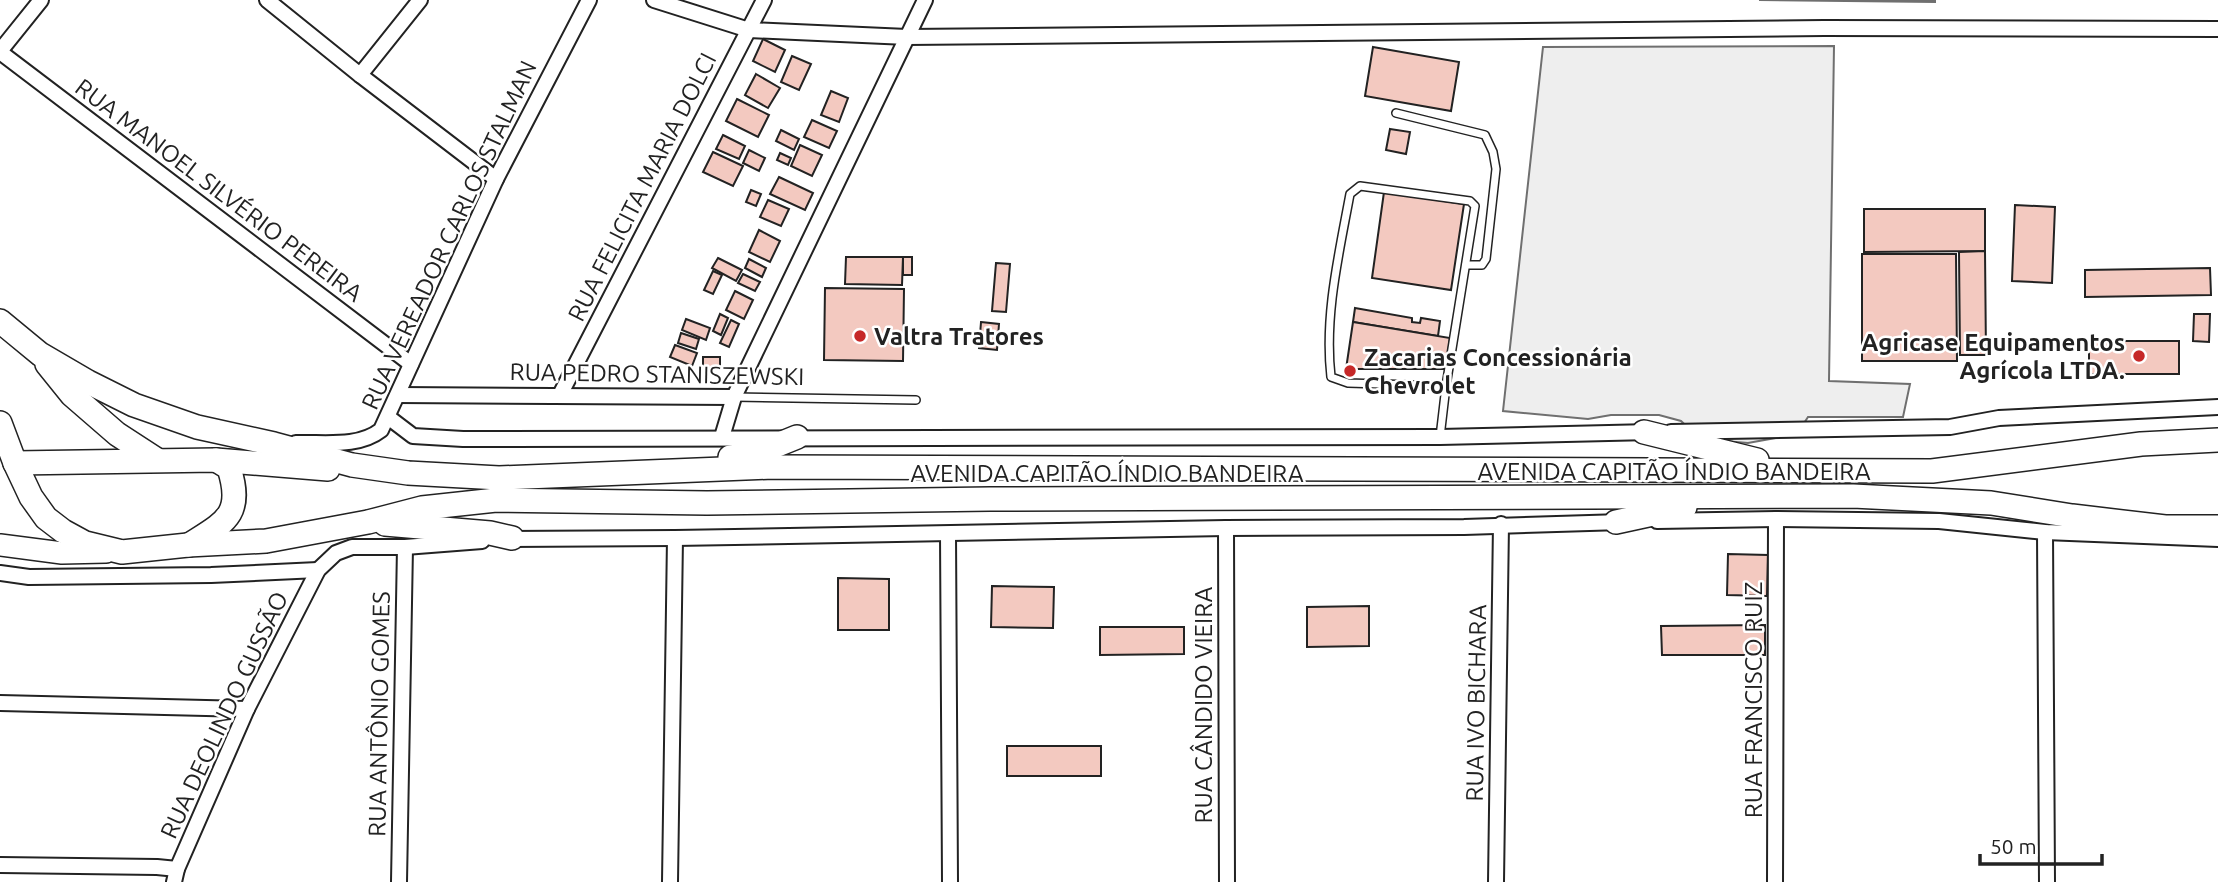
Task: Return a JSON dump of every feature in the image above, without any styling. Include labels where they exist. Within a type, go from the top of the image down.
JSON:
[{"type":"main road","points":[[0,321],[40,355],[72,395],[117,434],[157,460]]},
{"type":"main road","points":[[40,355],[134,405],[197,427],[352,465],[497,489]]},
{"type":"main road","points":[[0,423],[7,464],[46,518],[85,543],[122,552]]},
{"type":"main road","points":[[1644,432],[1801,470]]},
{"type":"main road","points":[[642,472],[760,452],[797,437]]},
{"type":"main road","name":"AVENIDA CAPITÃO ÍNDIO BANDEIRA","points":[[0,545],[62,553],[122,552],[265,541],[368,522],[497,489],[642,472],[774,467],[1932,471],[2141,444],[2218,440]]},
{"type":"main road","points":[[7,464],[216,460],[331,469],[352,465]]},
{"type":"main road","points":[[188,545],[222,524],[230,515],[235,489],[229,468],[216,460]]},
{"type":"main road","name":"AVENIDA CAPITÃO ÍNDIO BANDEIRA","points":[[497,489],[707,503],[990,499],[1853,496],[1990,503],[2165,527],[2218,527]]},
{"type":"main road","points":[[1616,522],[1728,497]]},
{"type":"main road","points":[[368,522],[490,533],[512,538]]},
{"type":"street","points":[[0,52],[41,0]]},
{"type":"street","points":[[267,0],[360,75],[496,178]]},
{"type":"street","points":[[360,75],[420,0]]},
{"type":"street","name":"RUA VEREADOR CARLOS STALMAN","points":[[274,444],[357,442],[371,438],[381,430],[496,178],[589,0]]},
{"type":"street","points":[[654,0],[749,30],[907,37],[1824,28],[2218,29]]},
{"type":"street","name":"RUA FELICITA MARIA DOLCI","points":[[560,396],[764,0]]},
{"type":"street","points":[[722,438],[734,397],[925,0]]},
{"type":"street","name":"RUA MANOEL SILVÉRIO PEREIRA","points":[[0,52],[411,364]]},
{"type":"street","name":"RUA PEDRO STANISZEWSKI","points":[[398,396],[734,397]]},
{"type":"street","points":[[388,417],[413,436],[438,438],[1440,437],[1950,427],[1999,418],[2218,407]]},
{"type":"street","points":[[0,573],[29,578],[211,575],[318,569],[336,553],[352,547],[405,547],[512,538],[1451,527],[1776,519],[1938,521],[2045,533],[2218,539]]},
{"type":"street","name":"RUA FRANCISCO RUIZ","points":[[1774,882],[1776,519]]},
{"type":"street","name":"RUA IVO BICHARA","points":[[1496,882],[1501,524]]},
{"type":"street","name":"RUA CÂNDIDO VIEIRA","points":[[1226,528],[1227,882]]},
{"type":"street","points":[[2045,533],[2047,882]]},
{"type":"street","points":[[948,534],[950,882]]},
{"type":"street","points":[[670,882],[675,538]]},
{"type":"street","name":"RUA ANTÔNIO GOMES","points":[[399,882],[405,547]]},
{"type":"street","name":"RUA DEOLINDO GUSSÃO","points":[[175,876],[247,709],[318,569]]},
{"type":"street","points":[[0,703],[247,709]]},
{"type":"street","points":[[0,865],[157,867],[175,876]]},
{"type":"lane","points":[[1396,113],[1485,135],[1493,152],[1496,169],[1486,259],[1482,265],[1465,265]]},
{"type":"lane","points":[[1440,437],[1475,206],[1471,201],[1360,186],[1350,194],[1333,288],[1329,358],[1331,377],[1348,383],[1446,386]]},
{"type":"lane","name":"RUA PEDRO STANISZEWSKI","points":[[734,397],[916,400]]},
{"type":"shaded area","points":[[1759,0],[1935,0],[1935,2]]},
{"type":"shaded area","points":[[1834,46],[1829,381],[1910,384],[1903,417],[1808,417],[1797,434],[1748,443],[1700,439],[1681,421],[1659,415],[1611,415],[1588,419],[1503,411],[1543,47]]},
{"type":"building","points":[[763,39],[785,50],[775,72],[753,61]]},
{"type":"building","points":[[1373,47],[1459,62],[1451,111],[1365,96]]},
{"type":"building","points":[[792,56],[811,64],[799,90],[781,82]]},
{"type":"building","points":[[756,74],[780,88],[768,108],[745,95]]},
{"type":"building","points":[[831,91],[848,98],[839,122],[821,115]]},
{"type":"building","points":[[737,99],[769,115],[758,137],[726,121]]},
{"type":"building","points":[[812,120],[837,131],[829,148],[804,137]]},
{"type":"building","points":[[1390,129],[1410,132],[1406,154],[1386,150]]},
{"type":"building","points":[[781,130],[799,139],[794,150],[776,141]]},
{"type":"building","points":[[723,135],[745,146],[739,159],[716,149]]},
{"type":"building","points":[[800,145],[822,155],[812,176],[791,166]]},
{"type":"building","points":[[749,150],[765,158],[759,171],[743,163]]},
{"type":"building","points":[[713,152],[743,166],[733,186],[703,172]]},
{"type":"building","points":[[780,153],[791,158],[788,165],[777,160]]},
{"type":"building","points":[[779,177],[813,193],[805,210],[770,194]]},
{"type":"building","points":[[751,190],[761,194],[756,206],[746,202]]},
{"type":"building","points":[[1384,192],[1464,204],[1451,290],[1372,278]]},
{"type":"building","points":[[768,200],[789,209],[781,226],[760,217]]},
{"type":"building","points":[[2015,205],[2055,207],[2052,283],[2012,281]]},
{"type":"building","points":[[1864,209],[1985,209],[1985,251],[1864,252]]},
{"type":"building","points":[[759,230],[780,241],[770,262],[749,252]]},
{"type":"building","points":[[1985,251],[1986,355],[1960,355],[1959,252]]},
{"type":"building","points":[[1862,254],[1956,254],[1957,361],[1862,361]]},
{"type":"building","points":[[846,257],[903,257],[902,285],[845,284]]},
{"type":"building","points":[[903,257],[912,257],[912,275],[903,275]]},
{"type":"building","points":[[718,258],[742,270],[736,281],[712,268]]},
{"type":"building","points":[[749,259],[766,268],[762,277],[745,268]]},
{"type":"building","points":[[996,263],[1010,264],[1006,312],[992,311]]},
{"type":"building","points":[[2210,268],[2211,295],[2085,297],[2085,270]]},
{"type":"building","points":[[713,271],[722,275],[713,294],[704,290]]},
{"type":"building","points":[[743,274],[760,282],[755,291],[738,283]]},
{"type":"building","points":[[825,288],[904,289],[903,361],[824,360]]},
{"type":"building","points":[[735,291],[753,300],[744,319],[726,310]]},
{"type":"building","points":[[1355,308],[1412,318],[1412,322],[1420,323],[1421,318],[1440,321],[1438,336],[1353,322]]},
{"type":"building","points":[[720,314],[728,318],[721,335],[713,331]]},
{"type":"building","points":[[2194,314],[2210,314],[2209,342],[2193,341]]},
{"type":"building","points":[[686,319],[710,328],[706,340],[682,330]]},
{"type":"building","points":[[731,320],[739,324],[729,347],[720,343]]},
{"type":"building","points":[[981,322],[999,324],[997,350],[979,348]]},
{"type":"building","points":[[1353,322],[1450,338],[1446,369],[1346,369]]},
{"type":"building","points":[[681,333],[699,339],[696,349],[678,343]]},
{"type":"building","points":[[2089,341],[2179,341],[2179,374],[2089,374]]},
{"type":"building","points":[[675,345],[697,353],[692,366],[670,357]]},
{"type":"building","points":[[703,357],[720,357],[720,368],[703,368]]},
{"type":"building","points":[[1728,554],[1768,555],[1767,596],[1727,595]]},
{"type":"building","points":[[838,578],[889,579],[889,630],[838,630]]},
{"type":"building","points":[[992,586],[1054,587],[1053,628],[991,627]]},
{"type":"building","points":[[1369,606],[1369,646],[1307,647],[1307,607]]},
{"type":"building","points":[[1765,625],[1765,655],[1662,655],[1661,626]]},
{"type":"building","points":[[1100,627],[1184,627],[1184,654],[1100,655]]},
{"type":"building","points":[[1007,746],[1101,746],[1101,776],[1007,776]]},
{"type":"place","name":"Valtra Tratores","points":[[860,336]]},
{"type":"place","name":"Agricase Equipamentos Agrícola LTDA.","points":[[2139,356]]},
{"type":"place","name":"Zacarias Concessionária Chevrolet","points":[[1350,371]]}]
